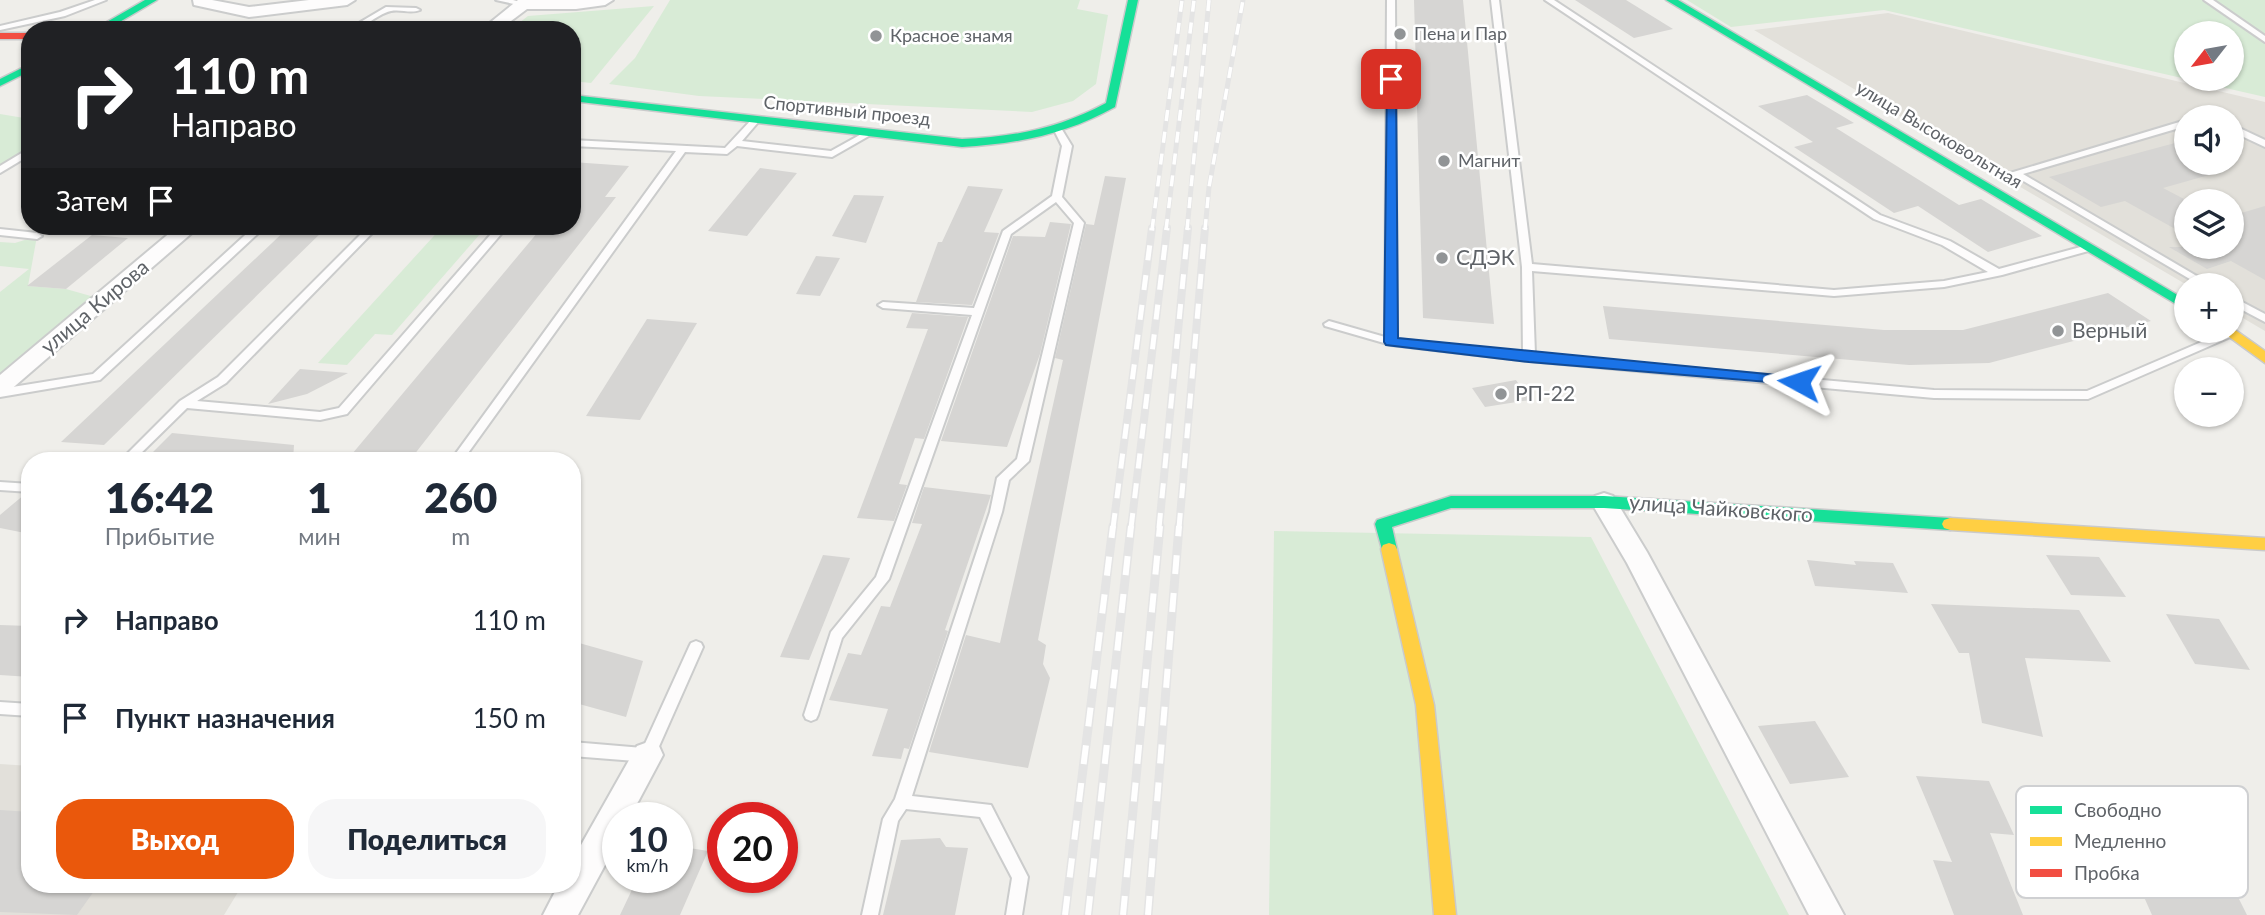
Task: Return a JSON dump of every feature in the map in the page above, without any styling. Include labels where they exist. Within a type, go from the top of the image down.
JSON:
[{"type":"street","points":[[115,21],[152,0]]},
{"type":"street","points":[[199,2],[249,12],[347,0]]},
{"type":"street","points":[[500,21],[524,2],[576,4],[605,0]]},
{"type":"street","name":"Спортивный проезд","points":[[581,99],[962,143],[1021,140],[1089,120],[1111,105],[1133,0]]},
{"type":"street","name":"улица Высоковольтная","points":[[1671,0],[2174,299]]},
{"type":"street","points":[[0,36],[21,36]]},
{"type":"street","points":[[0,83],[21,72]]},
{"type":"street","name":"улица Кирова","points":[[0,387],[179,235]]},
{"type":"street","points":[[2244,342],[2265,358]]},
{"type":"street","points":[[1445,915],[1425,705],[1383,524],[1451,502],[1604,502]]},
{"type":"street","name":"улица Чайковского","points":[[1604,502],[2265,544]]},
{"type":"street","name":"улица Чайковского","points":[[1604,502],[1638,559],[1826,915]]},
{"type":"street","points":[[581,877],[648,755]]},
{"type":"street","points":[[560,915],[572,893]]},
{"type":"lane","points":[[31,21],[102,0]]},
{"type":"lane","points":[[500,0],[524,2]]},
{"type":"lane","points":[[1391,0],[1391,342]]},
{"type":"lane","points":[[1495,0],[1527,267],[1529,357]]},
{"type":"lane","points":[[1549,0],[1877,217],[1946,243],[1998,273]]},
{"type":"lane","points":[[2208,0],[2265,40]]},
{"type":"lane","points":[[367,21],[389,9],[416,10]]},
{"type":"lane","points":[[0,28],[21,23]]},
{"type":"lane","points":[[581,143],[727,151],[756,120]]},
{"type":"lane","points":[[2174,127],[2015,173],[2186,273]]},
{"type":"lane","points":[[811,715],[836,636],[882,579],[1007,233],[1057,197],[1067,146],[1058,130]]},
{"type":"lane","points":[[737,143],[832,154],[870,133]]},
{"type":"lane","points":[[2244,134],[2265,144]]},
{"type":"lane","points":[[463,452],[682,149]]},
{"type":"lane","points":[[0,170],[21,157]]},
{"type":"lane","points":[[870,915],[891,819],[902,802],[996,512],[1003,478],[1023,461],[1079,223],[1057,197]]},
{"type":"lane","points":[[0,233],[21,235]]},
{"type":"lane","points":[[25,235],[37,236]]},
{"type":"lane","points":[[0,393],[96,377],[251,235]]},
{"type":"lane","points":[[135,452],[184,404],[222,380],[365,235]]},
{"type":"lane","points":[[184,404],[320,416],[343,411],[495,235]]},
{"type":"lane","points":[[1527,267],[1833,293],[1944,284],[1998,273],[2090,248]]},
{"type":"lane","points":[[883,305],[978,312]]},
{"type":"lane","points":[[2244,307],[2265,319]]},
{"type":"lane","points":[[1329,324],[1391,342],[1934,394],[2088,395],[2205,343]]},
{"type":"lane","points":[[0,486],[21,487]]},
{"type":"lane","points":[[581,750],[648,755],[696,648]]},
{"type":"lane","points":[[0,708],[21,709]]},
{"type":"lane","points":[[902,802],[985,810],[1020,877],[1014,915]]},
{"type":"shaded area","points":[[1888,13],[2174,81],[2174,91],[2218,91],[2265,102],[2265,331],[2244,319],[2244,273],[2174,273],[2174,277],[1754,30]]},
{"type":"shaded area","points":[[0,764],[21,765],[21,893],[237,893],[224,915],[0,915]]},
{"type":"green space","name":"Красное знамя","points":[[670,0],[1080,0],[1077,9],[1108,15],[1096,84],[1073,101],[1032,112],[699,96],[609,84],[635,58]]},
{"type":"green space","points":[[1687,0],[2265,0],[2265,97],[2239,91],[2244,91],[2244,21],[2174,21],[2174,76],[1884,10],[1731,27]]},
{"type":"green space","points":[[654,6],[591,83],[581,82],[581,21],[522,21],[528,16]]},
{"type":"green space","points":[[0,114],[21,118],[21,154],[0,168]]},
{"type":"green space","points":[[435,235],[479,235],[392,335],[375,334],[347,365],[318,363]]},
{"type":"green space","points":[[37,236],[28,286],[66,289],[105,300],[0,387],[0,292],[29,269],[0,266],[0,242],[15,243]]},
{"type":"green space","points":[[1274,531],[1591,537],[1789,915],[1269,915]]},
{"type":"building","points":[[1414,0],[1463,0],[1494,324],[1423,318]]},
{"type":"building","points":[[1575,0],[1626,0],[1673,29],[1634,38]]},
{"type":"building","points":[[1807,95],[1854,123],[1836,128],[1959,205],[1981,199],[2042,236],[1988,252],[1918,206],[1894,213],[1794,147],[1813,142],[1758,106]]},
{"type":"building","points":[[2174,143],[2174,175],[2209,175],[2163,188],[2174,194],[2174,228],[2125,201],[2101,207],[2049,177]]},
{"type":"building","points":[[581,163],[629,166],[605,197],[616,197],[416,452],[354,452],[535,235],[581,235]]},
{"type":"building","points":[[760,168],[797,173],[747,236],[708,231]]},
{"type":"building","points":[[1105,176],[1126,178],[1038,640],[1046,645],[1043,664],[1050,678],[1028,768],[929,752],[966,635],[1000,643],[1063,360],[1055,358],[1086,224],[1094,225]]},
{"type":"building","points":[[968,186],[1003,189],[984,232],[999,233],[972,305],[916,302],[938,242],[942,242]]},
{"type":"building","points":[[854,195],[884,196],[866,243],[832,236]]},
{"type":"building","points":[[2265,206],[2265,280],[2231,261],[2207,269],[2190,259],[2244,259],[2244,212]]},
{"type":"building","points":[[1050,222],[1071,224],[1040,354],[1007,447],[941,441],[1013,236],[1045,237]]},
{"type":"building","points":[[92,235],[128,238],[66,289],[27,286]]},
{"type":"building","points":[[280,235],[319,235],[104,445],[61,442]]},
{"type":"building","points":[[816,256],[840,258],[820,296],[796,294]]},
{"type":"building","points":[[2108,293],[2151,321],[1989,363],[1909,365],[1609,339],[1603,306],[1884,330],[1963,330]]},
{"type":"building","points":[[912,313],[968,317],[924,439],[915,438],[899,484],[907,485],[894,521],[857,518],[928,329],[906,328]]},
{"type":"building","points":[[647,319],[697,323],[640,420],[586,416]]},
{"type":"building","points":[[300,369],[348,373],[307,394],[268,404]]},
{"type":"building","name":"РП-22","points":[[1516,380],[1530,400],[1485,407],[1472,388]]},
{"type":"building","points":[[172,433],[294,445],[294,452],[153,452]]},
{"type":"building","points":[[924,487],[991,495],[945,630],[948,631],[909,749],[904,748],[901,759],[872,756],[888,709],[829,700],[848,653],[861,655],[881,606],[890,607],[922,524],[912,523]]},
{"type":"building","points":[[21,497],[21,532],[0,528],[0,515]]},
{"type":"building","points":[[823,555],[850,558],[809,660],[780,657]]},
{"type":"building","points":[[2046,555],[2099,557],[2126,597],[2071,595]]},
{"type":"building","points":[[1807,560],[1856,565],[1854,561],[1893,563],[1908,593],[1815,586]]},
{"type":"building","points":[[1931,604],[2079,610],[2111,662],[2025,658],[2043,737],[1982,723],[1969,653],[1959,653]]},
{"type":"building","points":[[2166,614],[2219,619],[2250,670],[2195,664]]},
{"type":"building","points":[[0,625],[21,626],[21,676],[0,675]]},
{"type":"building","points":[[581,644],[643,661],[626,717],[581,704]]},
{"type":"building","points":[[1815,721],[1849,777],[1790,784],[1758,726]]},
{"type":"building","points":[[1916,776],[1989,781],[2014,835],[1990,833],[2023,915],[1954,915],[1933,860],[1952,862]]},
{"type":"building","points":[[0,810],[21,811],[21,893],[93,893],[77,915],[0,912]]},
{"type":"building","points":[[940,838],[946,847],[968,848],[955,915],[883,915],[901,840]]},
{"type":"building","points":[[693,849],[707,851],[693,885]]},
{"type":"building","points":[[630,893],[690,893],[680,915],[620,915]]},
{"type":"building","points":[[2144,898],[2238,898],[2247,915],[2152,915]]},
{"type":"railway","points":[[1152,230],[1182,0]]},
{"type":"railway","points":[[1166,230],[1194,0]]},
{"type":"railway","points":[[1187,230],[1209,0]]},
{"type":"railway","points":[[1205,230],[1209,187],[1243,0]]},
{"type":"railway","points":[[1113,528],[1152,228]]},
{"type":"railway","points":[[1131,528],[1167,228]]},
{"type":"railway","points":[[1159,528],[1188,228]]},
{"type":"railway","points":[[1179,528],[1205,228]]},
{"type":"railway","points":[[1065,915],[1113,526]]},
{"type":"railway","points":[[1088,915],[1131,526]]},
{"type":"railway","points":[[1123,915],[1160,526]]},
{"type":"railway","points":[[1148,915],[1179,526]]},
{"type":"traffic: fast","points":[[114,21],[152,0]]},
{"type":"traffic: fast","points":[[581,99],[962,143],[1040,134],[1094,115],[1111,105],[1133,0]]},
{"type":"traffic: fast","points":[[1671,0],[2174,299]]},
{"type":"traffic: fast","points":[[0,83],[21,72]]},
{"type":"traffic: fast","points":[[1389,549],[1383,524],[1451,502],[1604,502],[1950,524]]},
{"type":"traffic: slow","points":[[2244,343],[2265,358]]},
{"type":"traffic: slow","points":[[1950,524],[2265,544]]},
{"type":"traffic: slow","points":[[1389,549],[1425,705],[1445,915]]},
{"type":"traffic: jam","points":[[0,36],[21,36]]},
{"type":"place","name":"Пена и Пар","points":[[1400,34]]},
{"type":"place","name":"Красное знамя","points":[[876,36]]},
{"type":"place","name":"Магнит","points":[[1444,161]]},
{"type":"place","name":"СДЭК","points":[[1442,258]]},
{"type":"place","name":"Верный","points":[[2058,331]]},
{"type":"place","name":"РП-22","points":[[1501,394]]},
{"type":"route","points":[[1391,79],[1391,342],[1799,382]]}]
